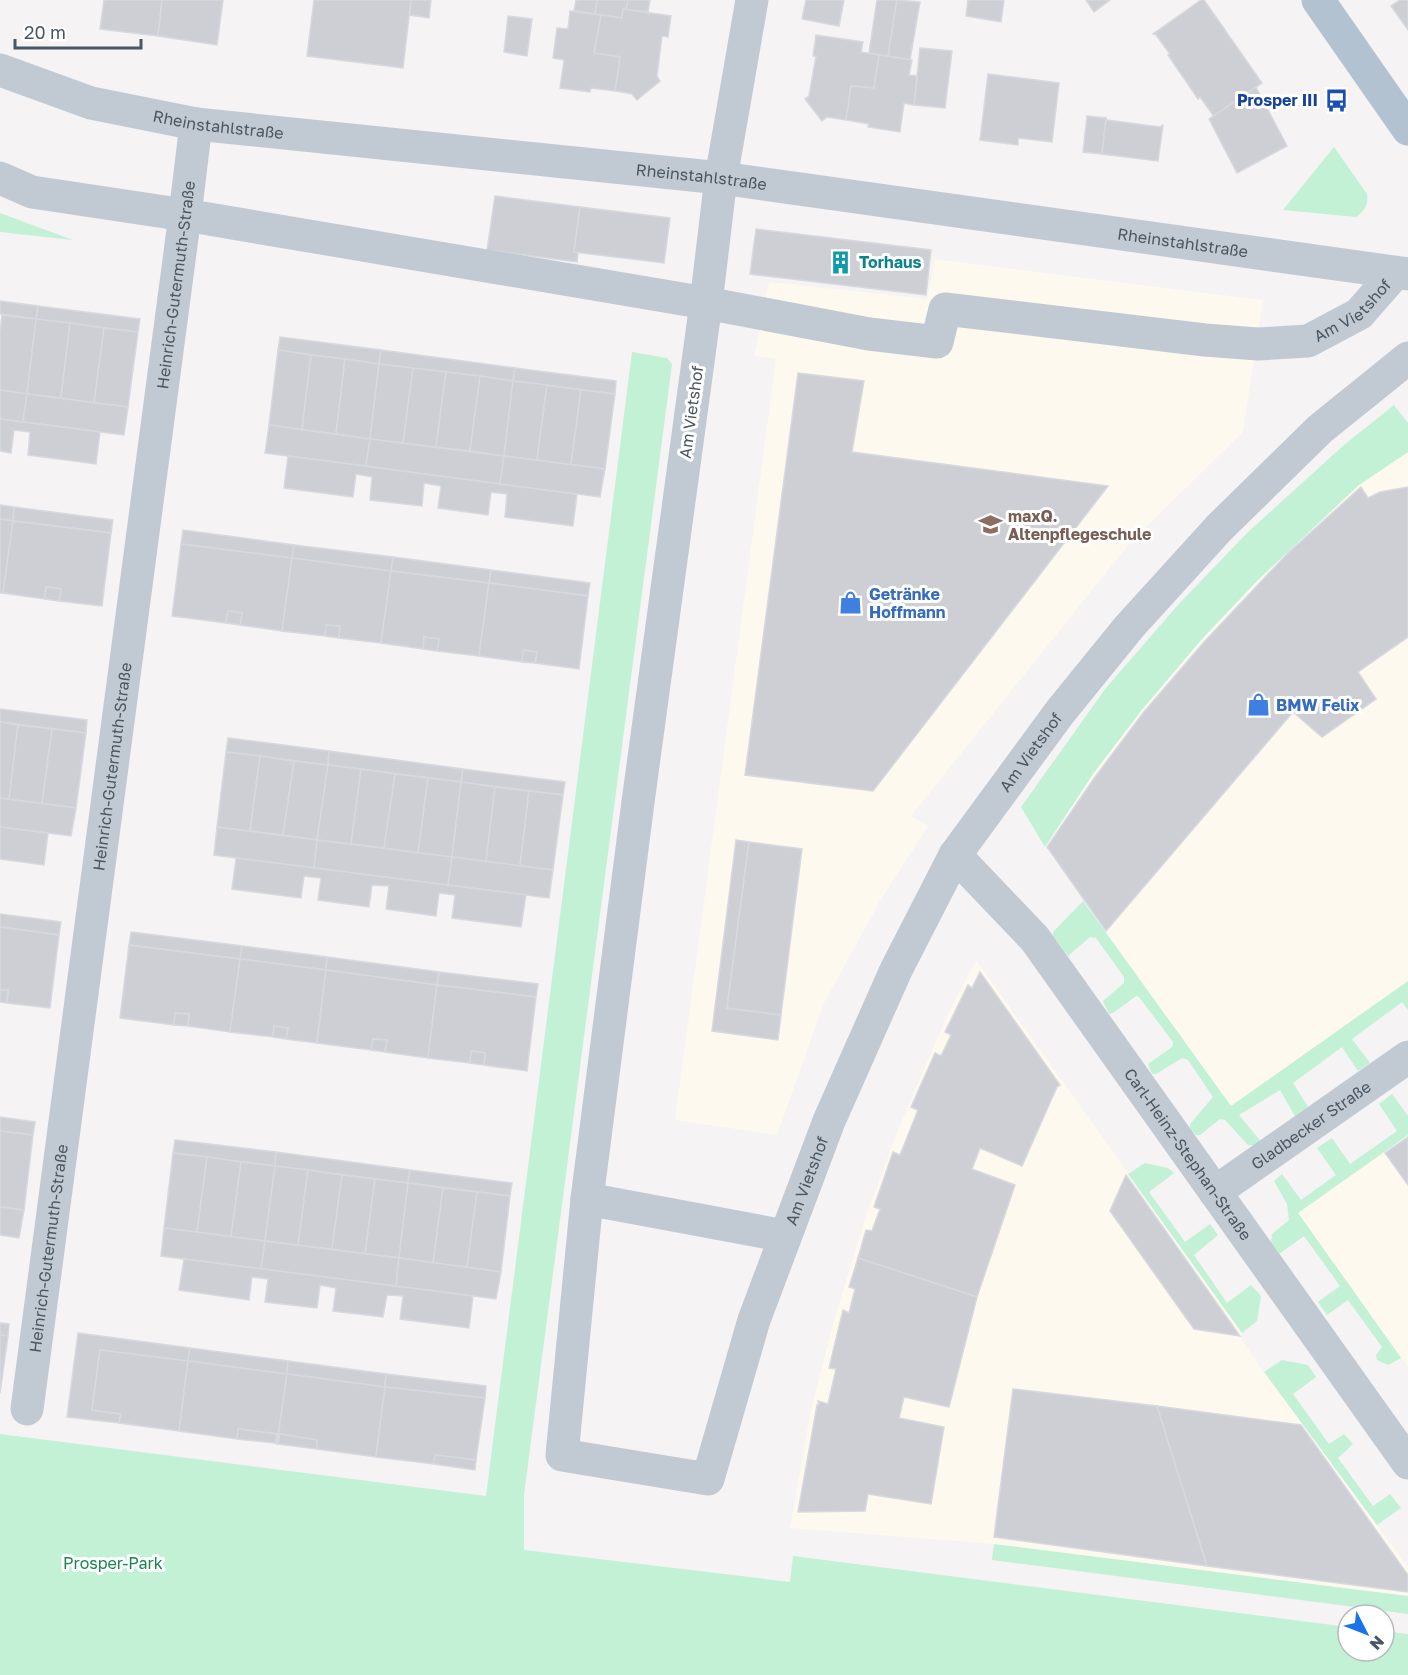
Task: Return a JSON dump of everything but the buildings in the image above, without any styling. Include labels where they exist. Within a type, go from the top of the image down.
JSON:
[{"type":"main road","points":[[1318,0],[1408,129]]},
{"type":"street","name":"Am Vietshof","points":[[752,0],[721,178],[638,802],[587,1199],[562,1455],[708,1479],[754,1320],[829,1121],[896,970],[955,855],[1060,712],[1129,627],[1219,528],[1320,429],[1408,358]]},
{"type":"street","name":"Rheinstahlstraße","points":[[0,70],[91,104],[196,124],[721,178],[1402,274]]},
{"type":"street","name":"Heinrich-Gutermuth-Straße","points":[[27,1409],[196,124]]},
{"type":"street","points":[[0,178],[32,192],[185,215],[706,303]]},
{"type":"street","name":"Am Vietshof","points":[[706,303],[869,334],[937,342],[945,309],[1205,340],[1230,340],[1258,344],[1308,341],[1359,315],[1402,274]]},
{"type":"street","name":"Carl-Heinz-Stephan-Straße","points":[[955,855],[1035,939],[1408,1463]]},
{"type":"street","name":"Gladbecker Straße","points":[[1215,1192],[1408,1057]]},
{"type":"street","name":"Am Vietshof","points":[[587,1199],[785,1236]]},
{"type":"shaded area","points":[[935,259],[1263,300],[1243,432],[1129,544],[911,816],[928,826],[880,901],[824,1003],[777,1135],[675,1120],[776,359],[754,356],[769,282],[927,299]]},
{"type":"shaded area","points":[[1408,452],[1408,981],[1231,1106],[1045,847],[1093,774],[1141,711],[1202,639],[1258,580],[1359,485]]},
{"type":"shaded area","points":[[976,960],[1242,1333],[1241,1339],[1264,1372],[1408,1567],[1408,1596],[994,1544],[790,1528],[810,1415],[833,1324],[866,1215],[898,1130],[947,1016]]},
{"type":"shaded area","points":[[1408,1135],[1408,1367],[1298,1213]]},
{"type":"green space","points":[[1334,147],[1367,194],[1367,205],[1364,210],[1356,217],[1283,210]]},
{"type":"green space","points":[[0,213],[73,240],[0,232]]},
{"type":"green space","name":"Prosper-Park","points":[[632,352],[667,358],[672,364],[524,1495],[524,1550],[790,1582],[793,1556],[1336,1625],[1336,1663],[1396,1663],[1396,1632],[1408,1634],[1408,1675],[0,1675],[0,1434],[486,1496]]},
{"type":"green space","points":[[1394,405],[1408,423],[1408,452],[1359,485],[1258,580],[1202,639],[1141,711],[1093,774],[1045,847],[1021,807],[1106,688],[1177,606],[1247,533],[1344,445]]},
{"type":"green space","points":[[1083,901],[1231,1106],[1408,981],[1408,1010],[1402,1002],[1352,1039],[1370,1063],[1358,1071],[1342,1047],[1293,1083],[1308,1107],[1295,1116],[1280,1090],[1239,1115],[1259,1139],[1260,1141],[1255,1145],[1248,1145],[1225,1120],[1220,1119],[1200,1135],[1196,1135],[1190,1129],[1190,1124],[1213,1097],[1188,1060],[1182,1058],[1156,1074],[1152,1074],[1148,1064],[1172,1047],[1173,1042],[1139,997],[1136,996],[1109,1014],[1103,1001],[1124,983],[1124,977],[1096,938],[1090,937],[1068,956],[1053,936],[1053,932]]},
{"type":"green space","points":[[1392,1094],[1408,1116],[1408,1135],[1298,1213],[1401,1358],[1388,1365],[1377,1360],[1376,1355],[1382,1347],[1348,1300],[1327,1315],[1318,1302],[1340,1286],[1304,1236],[1279,1254],[1271,1242],[1272,1234],[1289,1220],[1287,1204],[1274,1181],[1282,1174],[1301,1200],[1336,1175],[1317,1148],[1332,1138],[1350,1164],[1397,1131],[1379,1104]]},
{"type":"green space","points":[[1145,1163],[1168,1168],[1174,1173],[1149,1192],[1185,1242],[1210,1224],[1218,1235],[1194,1255],[1227,1303],[1251,1285],[1261,1296],[1257,1321],[1242,1333],[1128,1174]]},
{"type":"green space","points":[[1282,1360],[1308,1365],[1316,1377],[1293,1394],[1329,1444],[1344,1434],[1353,1444],[1338,1458],[1373,1506],[1390,1494],[1401,1508],[1377,1525],[1264,1372]]},
{"type":"green space","points":[[994,1544],[1408,1596],[1408,1614],[1396,1612],[1396,1603],[1336,1605],[992,1560]]},
{"type":"place","name":"Prosper III","points":[[1336,100]]},
{"type":"place","name":"Torhaus","points":[[841,262]]},
{"type":"place","name":"maxQ. Altenpflegeschule","points":[[990,525]]},
{"type":"place","name":"Getränke Hoffmann","points":[[851,603]]},
{"type":"place","name":"BMW Felix","points":[[1258,705]]}]
